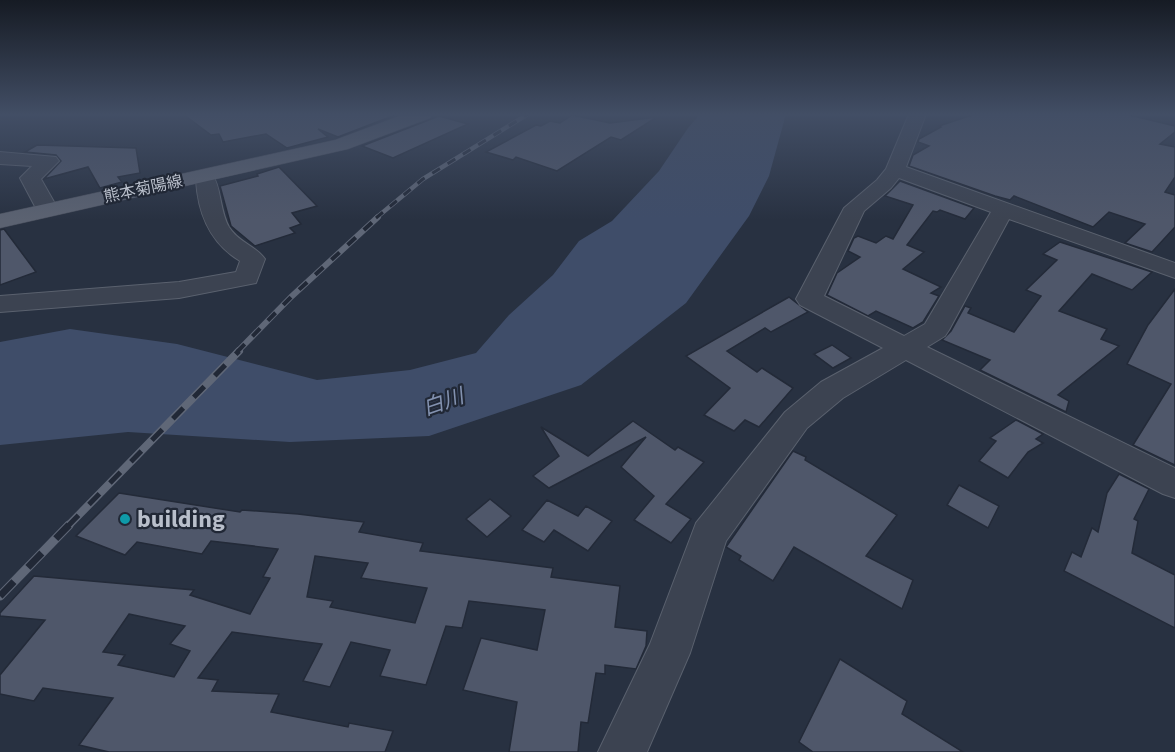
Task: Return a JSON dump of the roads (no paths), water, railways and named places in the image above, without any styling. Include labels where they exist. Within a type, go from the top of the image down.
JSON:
[{"type":"main road","name":"熊本菊陽線","points":[[0,221],[322,149]]},
{"type":"street","points":[[904,149],[895,170],[884,184],[855,208],[810,299],[1175,484]]},
{"type":"street","points":[[0,158],[49,161],[30,178],[47,209]]},
{"type":"street","points":[[895,170],[1175,271]]},
{"type":"street","points":[[0,304],[179,290],[247,278],[253,259],[235,250],[218,229],[210,210],[206,180]]},
{"type":"street","points":[[622,752],[668,653],[709,534],[796,420],[832,390],[935,330],[1003,210]]},
{"type":"water","name":"白川","points":[[674,149],[776,149],[769,176],[749,216],[686,303],[581,385],[429,436],[290,442],[128,432],[0,445],[0,342],[70,329],[177,344],[317,380],[410,370],[476,353],[509,315],[553,275],[579,241],[612,221],[659,171]]},
{"type":"railway","points":[[376,218],[423,179],[471,149]]},
{"type":"railway","points":[[237,352],[291,297],[378,217]]},
{"type":"railway","points":[[68,526],[239,351]]},
{"type":"railway","points":[[0,596],[69,525]]},
{"type":"place","name":"building","points":[[125,519]]}]
